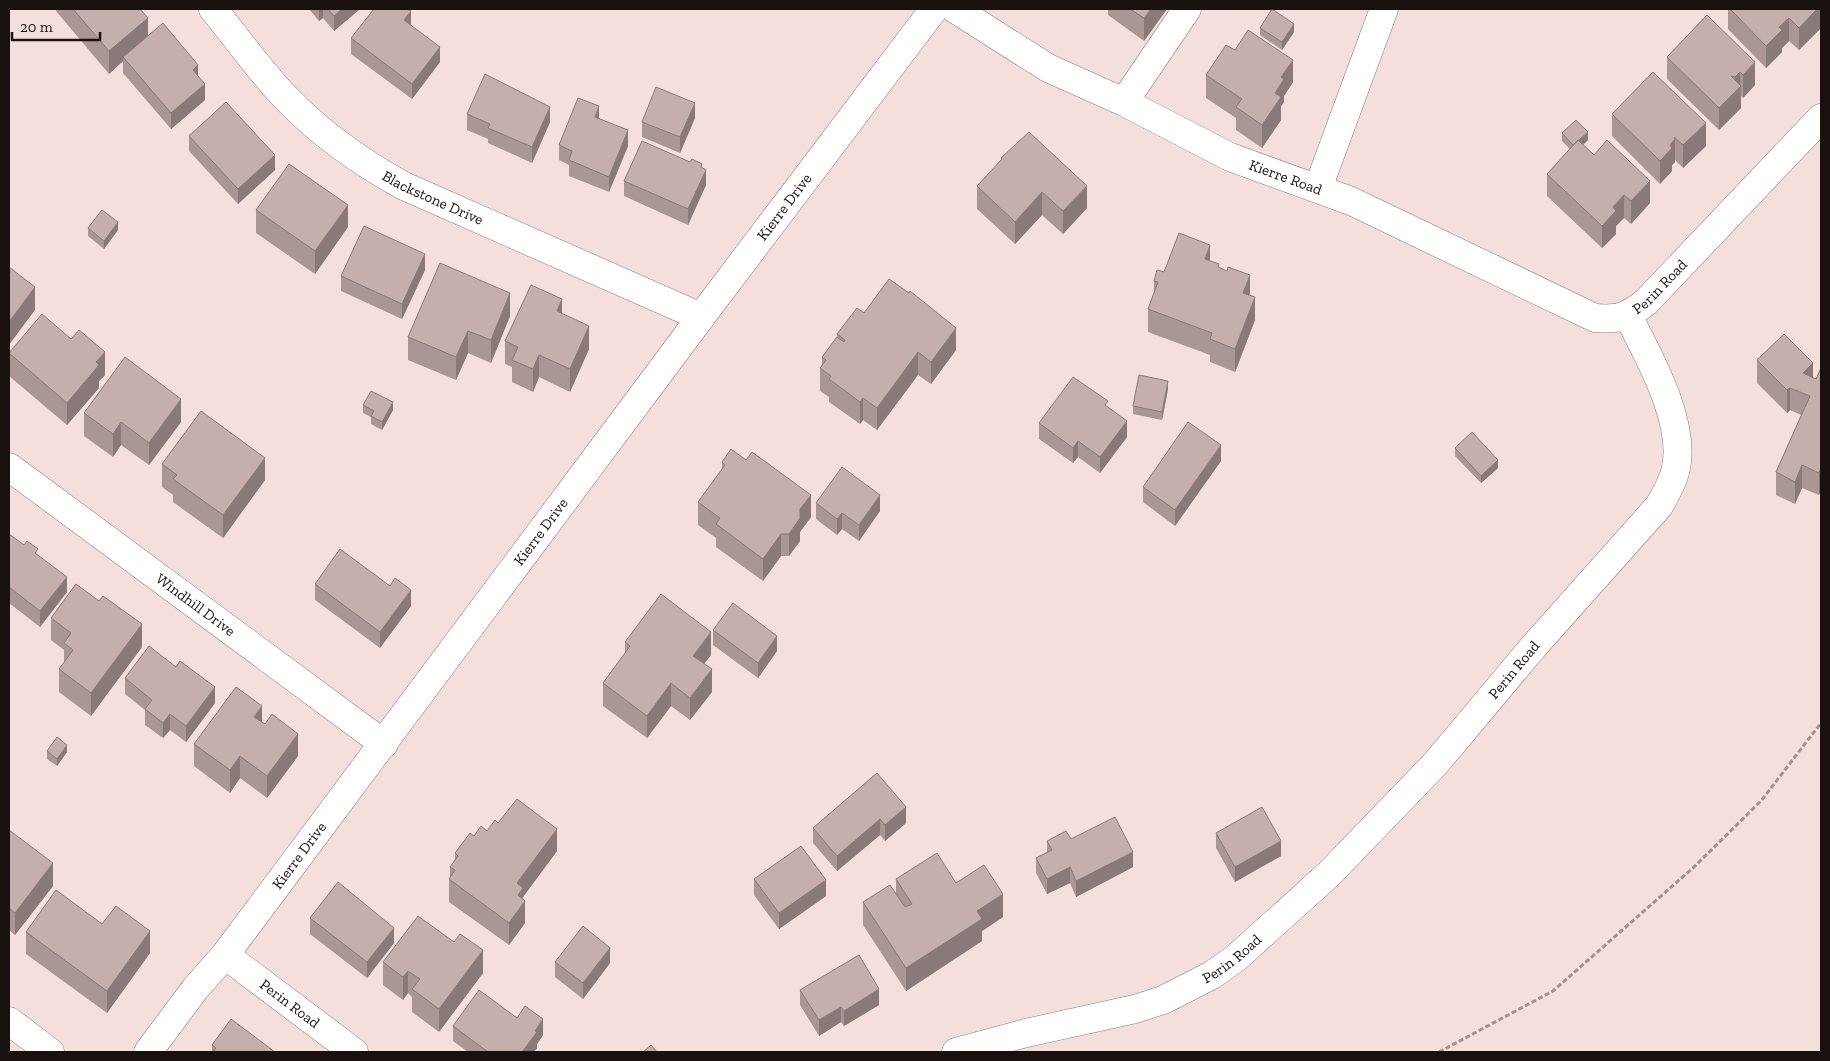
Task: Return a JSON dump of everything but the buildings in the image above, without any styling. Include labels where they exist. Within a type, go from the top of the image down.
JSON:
[{"type":"street","name":"Blackstone Drive","points":[[213,9],[288,100],[337,144],[372,168],[404,186],[701,316]]},
{"type":"street","name":"Kierre Drive","points":[[148,1052],[195,990],[225,955],[701,316],[934,9]]},
{"type":"street","name":"Kierre Road","points":[[955,9],[1048,68],[1124,102],[1230,157],[1318,188],[1429,237],[1595,318],[1611,320],[1628,316]]},
{"type":"street","points":[[1124,102],[1188,9]]},
{"type":"street","points":[[1318,188],[1384,9]]},
{"type":"street","name":"Perin Road","points":[[956,1052],[1135,1009],[1185,990],[1212,975],[1265,933],[1322,880],[1436,763],[1534,646],[1659,506],[1669,490],[1676,471],[1677,437],[1669,408],[1648,355],[1628,316],[1666,282],[1821,118]]},
{"type":"street","name":"Windhill Drive","points":[[9,467],[384,744]]},
{"type":"street","name":"Perin Road","points":[[225,955],[354,1052]]},
{"type":"street","points":[[9,1021],[50,1052]]},
{"type":"path","points":[[1439,1052],[1553,990],[1694,867],[1761,802],[1821,724]]}]
